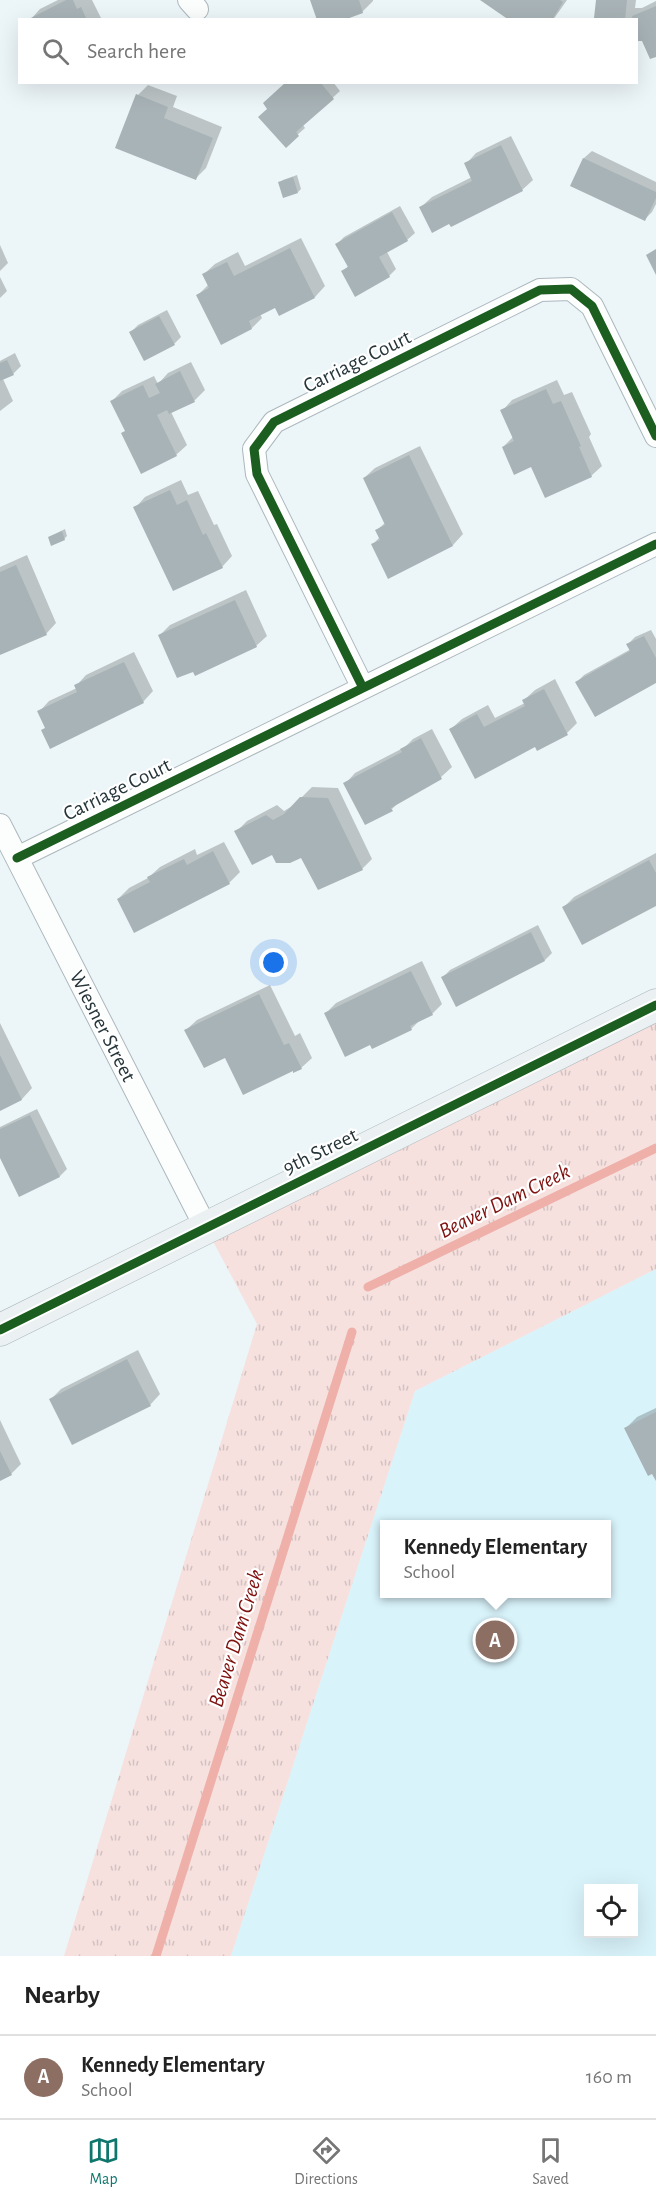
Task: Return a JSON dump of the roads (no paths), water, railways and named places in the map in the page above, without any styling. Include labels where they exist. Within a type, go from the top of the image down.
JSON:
[{"type":"street","name":"Carriage Court","points":[[363,688],[257,474],[254,449],[274,422],[540,290],[571,289],[592,306],[656,436]]},
{"type":"street","name":"Carriage Court","points":[[17,858],[656,544]]},
{"type":"street","name":"Wiesner Street","points":[[0,825],[206,1228]]},
{"type":"street","name":"9th Street","points":[[0,1330],[656,1005]]},
{"type":"waterway","name":"Beaver Dam Creek","points":[[368,1287],[656,1148]]},
{"type":"waterway","name":"Beaver Dam Creek","points":[[156,1956],[352,1332]]},
{"type":"place","name":"Kennedy Elementary","points":[[495,1640]]}]
